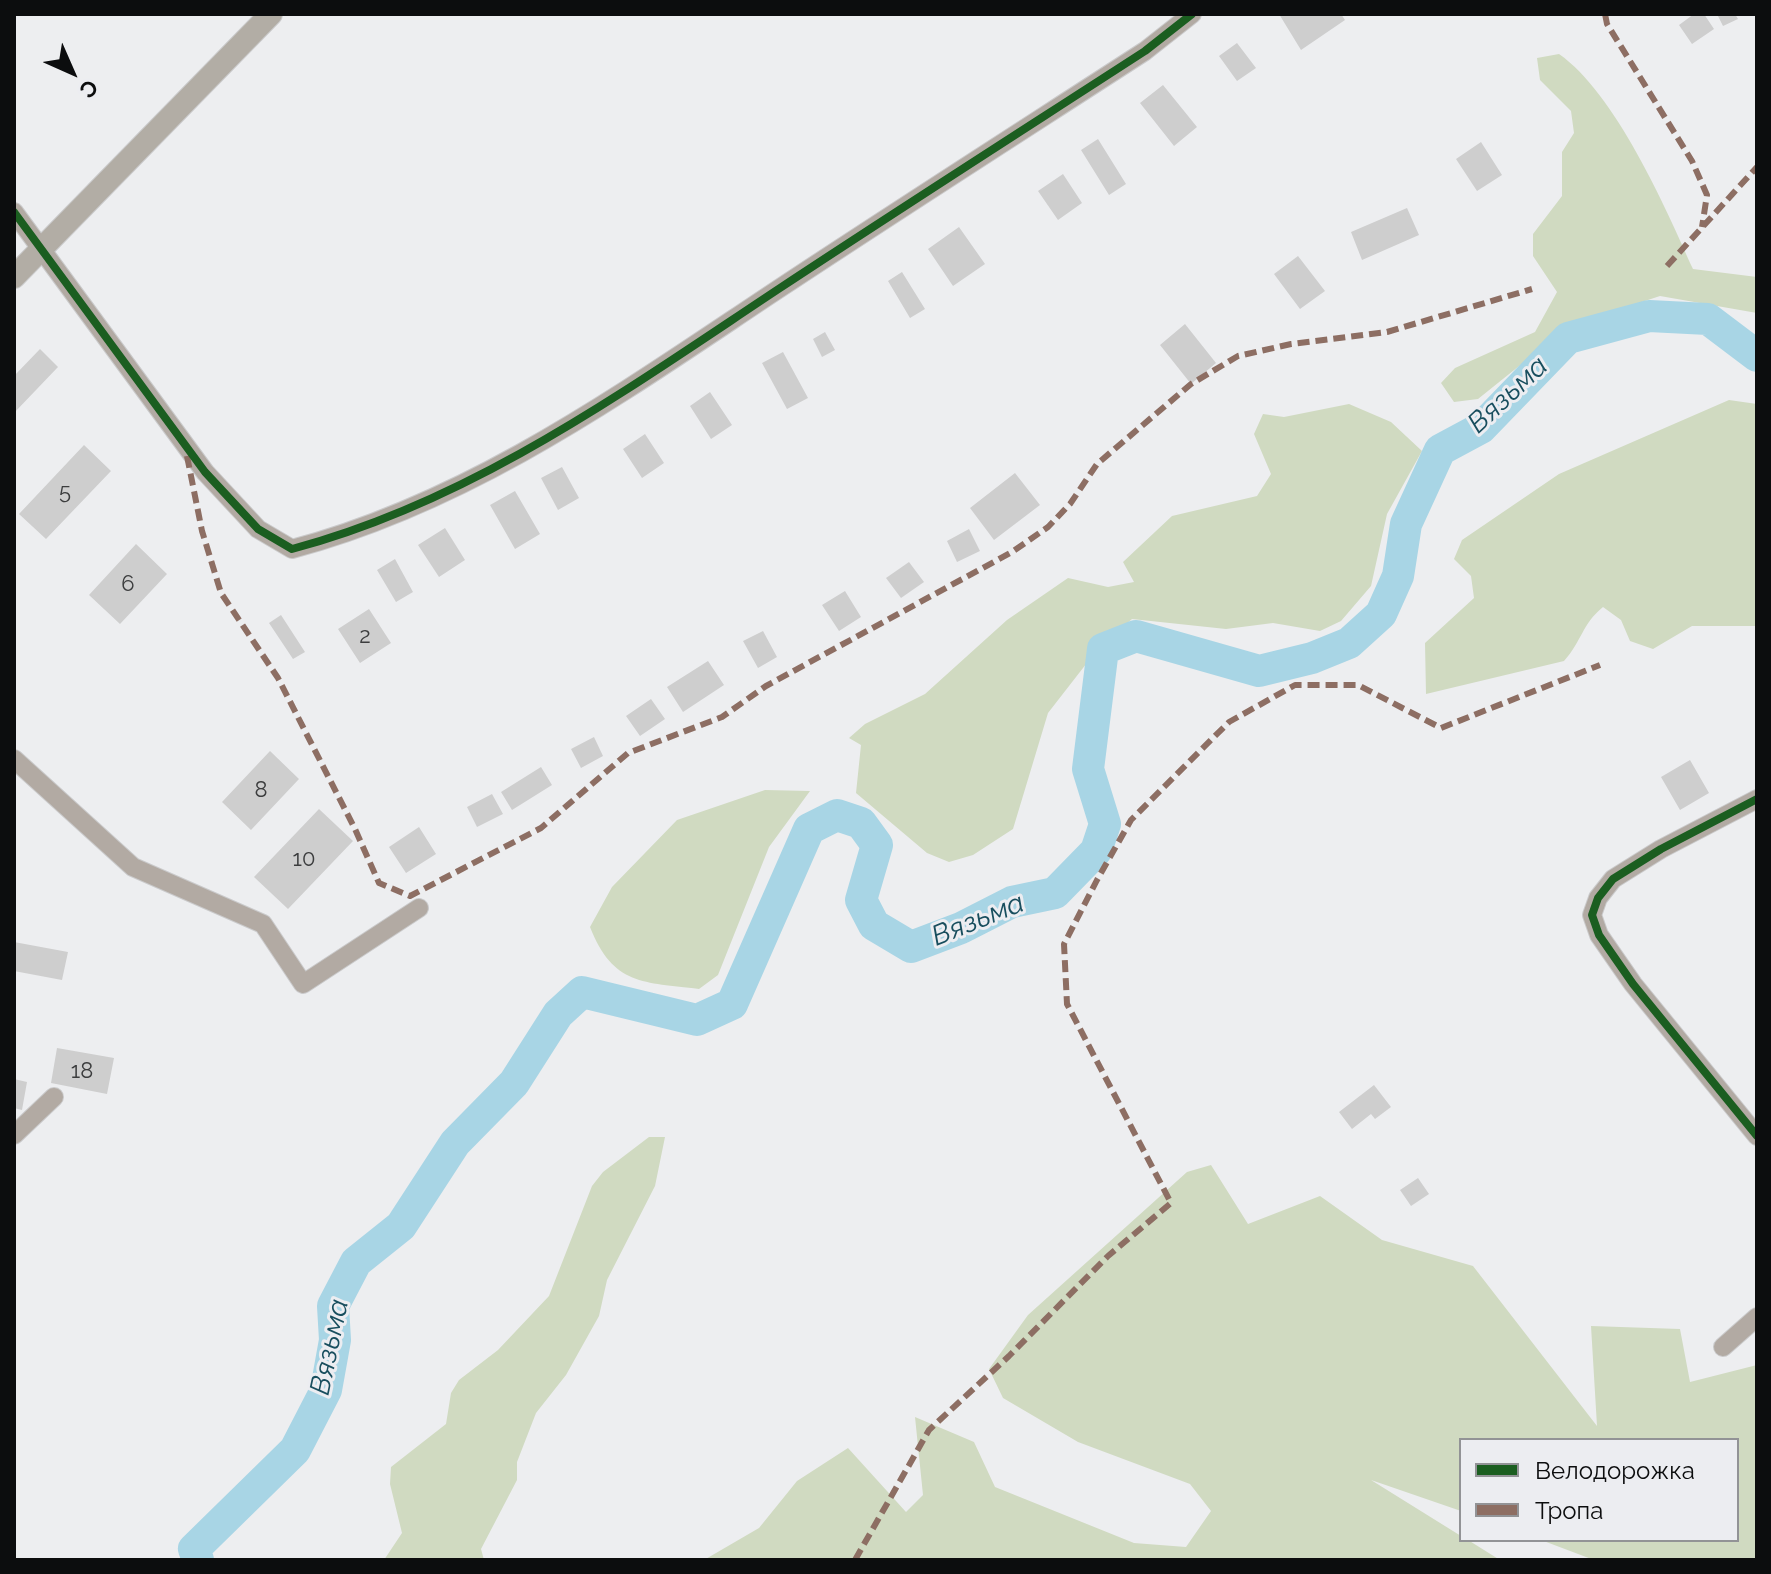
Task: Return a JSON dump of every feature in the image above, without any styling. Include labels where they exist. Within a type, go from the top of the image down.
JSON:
[{"type":"main road","points":[[14,277],[271,14]]},
{"type":"street","points":[[14,212],[43,247],[135,382],[205,472],[258,529],[292,549],[352,533],[470,481],[594,411],[1145,51],[1192,14]]},
{"type":"street","points":[[14,759],[133,867],[263,924],[303,984],[419,908]]},
{"type":"street","points":[[1757,799],[1661,849],[1613,879],[1598,898],[1592,915],[1599,935],[1633,984],[1757,1136]]},
{"type":"street","points":[[14,1135],[54,1097]]},
{"type":"street","points":[[1723,1347],[1754,1322]]},
{"type":"green space","points":[[1559,54],[1600,95],[1619,123],[1653,184],[1693,269],[1757,277],[1757,313],[1660,296],[1569,326],[1478,399],[1454,402],[1441,383],[1455,368],[1535,332],[1557,292],[1533,256],[1533,234],[1562,196],[1562,152],[1574,133],[1571,111],[1540,80],[1537,58]]},
{"type":"green space","points":[[1729,400],[1757,404],[1757,626],[1692,626],[1653,649],[1630,641],[1621,620],[1603,607],[1564,661],[1426,694],[1425,643],[1474,598],[1471,576],[1454,559],[1462,540],[1559,474]]},
{"type":"green space","points":[[1349,404],[1391,422],[1422,451],[1387,514],[1371,586],[1341,621],[1320,631],[1273,623],[1226,629],[1132,619],[1097,650],[1048,713],[1013,829],[973,855],[949,862],[927,853],[856,793],[861,745],[849,738],[865,724],[925,694],[1007,620],[1068,578],[1108,587],[1134,582],[1123,562],[1172,516],[1257,496],[1271,474],[1254,434],[1263,414],[1284,417]]},
{"type":"green space","points":[[765,790],[810,791],[769,847],[718,975],[699,989],[646,982],[620,971],[609,961],[590,927],[612,887],[677,820]]},
{"type":"green space","points":[[649,1137],[665,1137],[655,1186],[607,1280],[599,1316],[566,1375],[536,1413],[517,1462],[517,1480],[481,1549],[484,1560],[384,1560],[402,1533],[390,1484],[391,1467],[446,1424],[451,1393],[459,1380],[498,1350],[549,1296],[592,1186],[603,1172]]},
{"type":"green space","points":[[1211,1165],[1248,1224],[1320,1196],[1382,1240],[1473,1266],[1597,1426],[1591,1326],[1680,1329],[1690,1382],[1757,1365],[1757,1560],[1594,1560],[1546,1542],[1739,1542],[1739,1438],[1459,1438],[1459,1510],[1371,1480],[1459,1535],[1459,1542],[1471,1542],[1500,1560],[704,1560],[759,1528],[797,1481],[848,1448],[906,1512],[923,1495],[915,1417],[974,1442],[995,1487],[1134,1543],[1186,1547],[1211,1511],[1190,1484],[1078,1442],[1003,1398],[989,1369],[1028,1315],[1187,1172]]},
{"type":"building","points":[[1279,14],[1341,14],[1345,20],[1301,50]]},
{"type":"building","points":[[1694,14],[1704,14],[1714,29],[1692,44],[1679,25]]},
{"type":"building","points":[[1717,14],[1735,14],[1738,19],[1723,26]]},
{"type":"building","points":[[1237,43],[1256,68],[1237,81],[1219,56]]},
{"type":"building","points":[[1163,85],[1197,127],[1174,146],[1140,103]]},
{"type":"building","points":[[1098,139],[1126,184],[1109,195],[1081,150]]},
{"type":"building","points":[[1481,142],[1502,175],[1477,191],[1456,159]]},
{"type":"building","points":[[1063,174],[1082,203],[1058,220],[1038,191]]},
{"type":"building","points":[[1407,208],[1419,235],[1362,260],[1351,232]]},
{"type":"building","points":[[959,227],[985,264],[953,286],[928,249]]},
{"type":"building","points":[[1298,256],[1325,291],[1300,309],[1274,274]]},
{"type":"building","points":[[902,272],[925,309],[910,318],[888,281]]},
{"type":"building","points":[[1185,324],[1216,363],[1191,384],[1160,345]]},
{"type":"building","points":[[825,332],[835,350],[822,357],[813,339]]},
{"type":"building","points":[[40,349],[58,367],[14,413],[14,376]]},
{"type":"building","points":[[783,352],[808,398],[787,409],[762,363]]},
{"type":"building","points":[[710,392],[732,425],[711,439],[690,406]]},
{"type":"building","points":[[645,434],[664,463],[642,478],[623,449]]},
{"type":"building","points":[[84,445],[111,471],[46,539],[19,514]]},
{"type":"building","points":[[562,467],[579,498],[558,510],[541,478]]},
{"type":"building","points":[[1015,473],[1040,505],[994,540],[970,508]]},
{"type":"building","points":[[515,491],[540,534],[515,549],[490,505]]},
{"type":"building","points":[[445,528],[465,560],[439,577],[418,545]]},
{"type":"building","points":[[969,529],[980,551],[957,562],[947,541]]},
{"type":"building","points":[[136,544],[167,574],[120,624],[89,595]]},
{"type":"building","points":[[395,559],[413,592],[396,602],[377,570]]},
{"type":"building","points":[[909,562],[924,582],[901,598],[886,578]]},
{"type":"building","points":[[845,591],[861,617],[839,631],[822,605]]},
{"type":"building","points":[[369,609],[391,643],[360,663],[338,629]]},
{"type":"building","points":[[281,615],[305,652],[293,659],[269,623]]},
{"type":"building","points":[[763,631],[777,657],[758,668],[743,641]]},
{"type":"building","points":[[708,661],[724,685],[683,712],[667,687]]},
{"type":"building","points":[[651,699],[665,719],[640,736],[626,716]]},
{"type":"building","points":[[594,737],[603,756],[581,768],[571,749]]},
{"type":"building","points":[[270,751],[299,779],[251,830],[222,802]]},
{"type":"building","points":[[1690,760],[1709,793],[1680,810],[1661,777]]},
{"type":"building","points":[[541,767],[552,785],[512,810],[501,792]]},
{"type":"building","points":[[492,794],[503,814],[477,827],[467,807]]},
{"type":"building","points":[[319,809],[353,841],[288,909],[254,877]]},
{"type":"building","points":[[419,827],[436,854],[406,873],[389,847]]},
{"type":"building","points":[[14,942],[68,952],[62,980],[14,971]]},
{"type":"building","points":[[57,1048],[114,1058],[107,1094],[51,1083]]},
{"type":"building","points":[[14,1079],[27,1082],[22,1110],[14,1108]]},
{"type":"building","points":[[1374,1085],[1391,1107],[1375,1119],[1371,1114],[1352,1129],[1339,1112]]},
{"type":"building","points":[[1418,1178],[1429,1194],[1411,1206],[1400,1190]]},
{"type":"waterway","name":"Вязьма","points":[[198,1560],[194,1549],[295,1450],[326,1390],[335,1340],[333,1306],[356,1262],[401,1226],[455,1143],[514,1083],[558,1014],[582,992],[697,1020],[732,1004],[809,829],[837,815],[861,823],[877,845],[861,900],[874,925],[911,947],[961,928],[1012,902],[1055,893],[1096,851],[1105,824],[1088,769],[1103,649],[1136,636],[1259,671],[1312,658],[1349,643],[1381,614],[1398,576],[1406,524],[1440,450],[1481,428],[1568,338],[1649,316],[1708,319],[1757,356]]},
{"type":"marked path","points":[[1605,14],[1607,24],[1692,161],[1707,195],[1702,227]]},
{"type":"marked path","points":[[1667,266],[1757,167]]},
{"type":"marked path","points":[[187,456],[202,531],[221,593],[278,678],[379,883],[410,896],[541,828],[628,753],[722,717],[766,686],[1012,552],[1048,527],[1070,504],[1097,464],[1191,384],[1238,356],[1291,344],[1387,332],[1532,289]]},
{"type":"marked path","points":[[855,1560],[929,1430],[1009,1356],[1108,1256],[1171,1203],[1067,1004],[1064,944],[1131,820],[1229,722],[1295,685],[1358,685],[1441,728],[1600,665]]},
{"type":"cycle path","points":[[14,212],[205,472],[258,529],[292,549],[359,528],[423,502],[546,439],[606,403],[1145,51],[1192,14]]},
{"type":"cycle path","points":[[1757,799],[1661,849],[1613,879],[1598,898],[1592,915],[1599,935],[1633,984],[1757,1136]]}]
